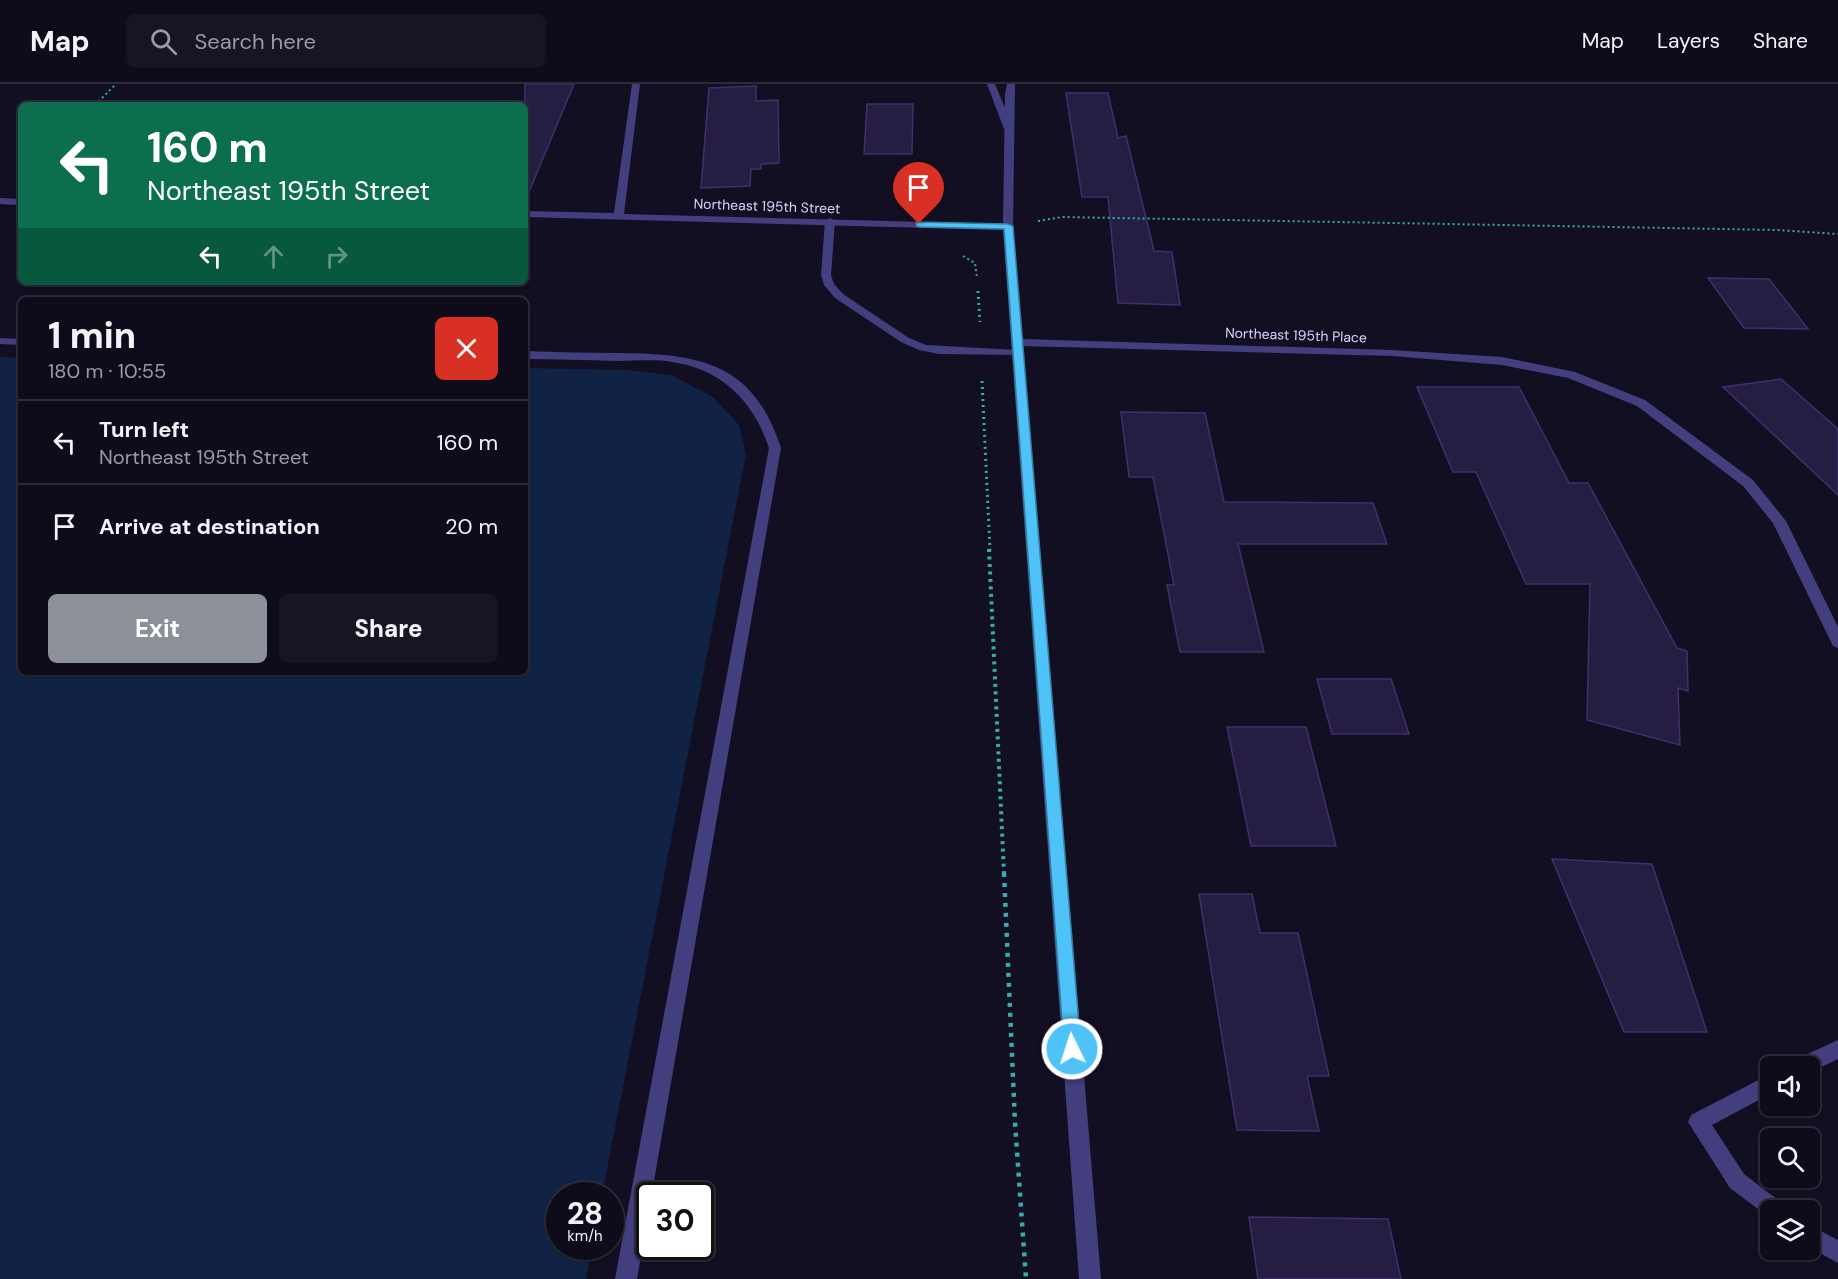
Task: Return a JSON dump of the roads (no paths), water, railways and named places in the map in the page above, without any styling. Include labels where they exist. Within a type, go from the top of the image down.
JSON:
[{"type":"street","points":[[619,215],[636,84]]},
{"type":"street","points":[[990,84],[1009,129]]},
{"type":"street","points":[[1011,84],[1008,226],[1090,1279]]},
{"type":"street","points":[[0,201],[18,202]]},
{"type":"street","name":"Northeast 195th Street","points":[[528,214],[1008,226]]},
{"type":"street","name":"Northeast 195th Place","points":[[830,221],[825,275],[829,285],[839,296],[905,340],[923,348],[939,351],[981,352],[1018,348],[1392,352],[1503,361],[1571,375],[1641,404],[1748,483],[1779,521],[1838,642]]},
{"type":"street","points":[[0,341],[18,342]]},
{"type":"street","points":[[528,355],[673,358],[719,372],[742,388],[758,407],[770,429],[775,448],[626,1279]]},
{"type":"street","points":[[1820,1058],[1838,1049]]},
{"type":"street","points":[[1760,1089],[1698,1122],[1737,1181],[1762,1200]]},
{"type":"street","points":[[1820,1241],[1838,1252]]},
{"type":"water","points":[[0,357],[18,358],[18,675],[528,675],[528,368],[626,370],[671,375],[713,397],[739,425],[746,454],[605,1182],[546,1182],[546,1260],[590,1260],[586,1279],[0,1279]]}]
